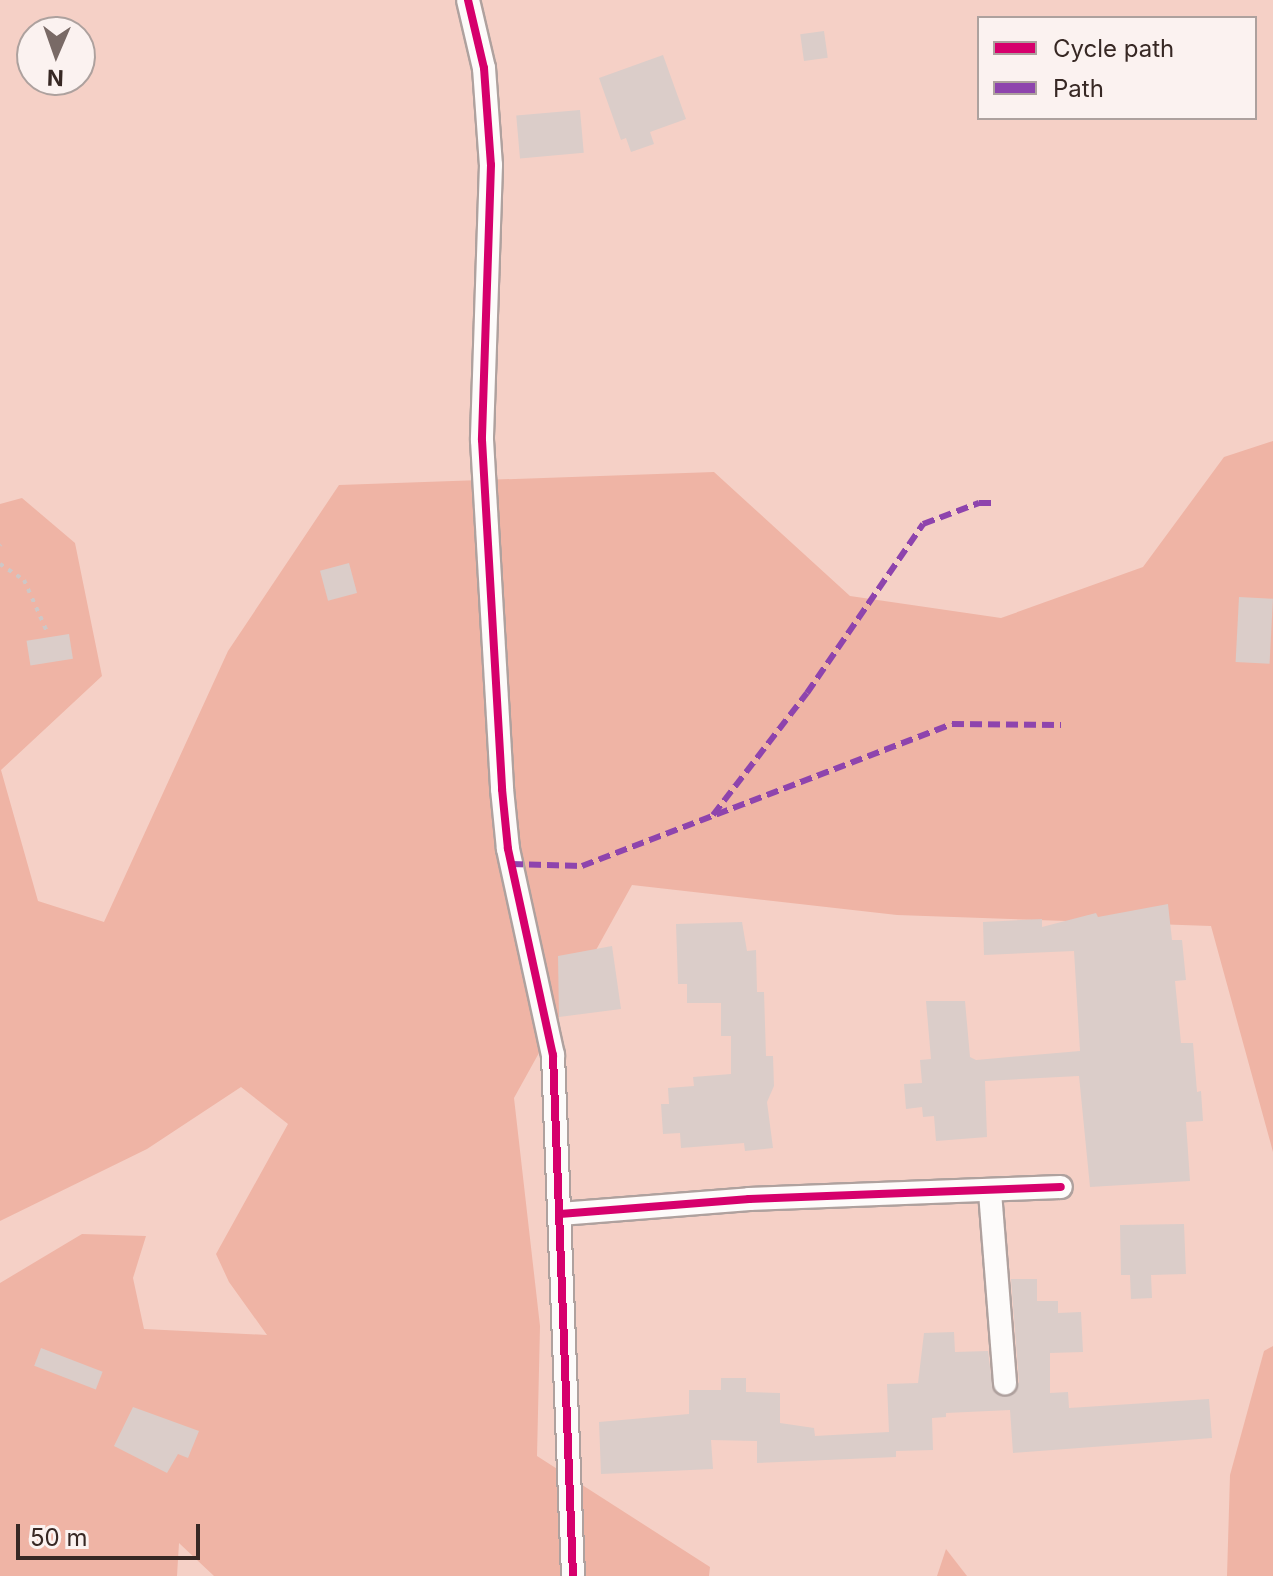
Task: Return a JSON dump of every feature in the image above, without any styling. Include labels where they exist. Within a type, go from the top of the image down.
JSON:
[{"type":"street","points":[[469,3],[484,68],[491,165],[482,440],[502,789],[508,849],[553,1055],[573,1576]]},
{"type":"street","points":[[560,1214],[749,1199],[1061,1187]]},
{"type":"street","points":[[990,1192],[1005,1383]]},
{"type":"path","points":[[0,564],[24,580],[48,634]]},
{"type":"shaded area","points":[[0,0],[1273,0],[1273,1576],[0,1576]]},
{"type":"shaded area","points":[[1273,441],[1273,1152],[1211,926],[897,915],[632,885],[514,1098],[540,1326],[537,1456],[710,1567],[709,1576],[214,1576],[179,1543],[177,1576],[0,1576],[0,1283],[82,1234],[146,1236],[133,1278],[144,1329],[267,1335],[229,1282],[216,1254],[288,1124],[241,1087],[147,1149],[0,1221],[0,504],[22,498],[75,543],[102,676],[1,770],[38,901],[104,922],[228,651],[339,485],[714,472],[850,596],[1001,618],[1143,567],[1224,457]]},
{"type":"shaded area","points":[[1273,1346],[1273,1576],[1227,1576],[1230,1475],[1264,1351]]},
{"type":"shaded area","points":[[946,1549],[967,1576],[937,1576]]},
{"type":"building","points":[[824,31],[828,58],[804,61],[800,34]]},
{"type":"building","points":[[663,55],[686,119],[650,132],[654,144],[631,152],[626,138],[621,140],[599,78]]},
{"type":"building","points":[[580,110],[584,153],[520,158],[516,116]]},
{"type":"building","points":[[349,563],[357,593],[328,601],[320,571]]},
{"type":"building","points":[[1239,597],[1273,599],[1270,664],[1236,662]]},
{"type":"building","points":[[69,634],[73,659],[30,665],[27,641]]},
{"type":"building","points":[[1168,904],[1172,940],[1182,940],[1186,980],[1175,981],[1181,1043],[1193,1043],[1197,1092],[1201,1091],[1203,1121],[1186,1122],[1190,1181],[1090,1187],[1079,1076],[985,1081],[987,1137],[936,1141],[934,1116],[923,1117],[922,1107],[906,1109],[904,1084],[922,1083],[920,1060],[931,1059],[926,1001],[965,1001],[970,1057],[976,1060],[1080,1051],[1074,951],[984,955],[983,922],[1042,919],[1042,927],[1096,913],[1098,917]]},
{"type":"building","points":[[742,922],[747,951],[756,950],[757,992],[764,992],[766,1056],[773,1056],[774,1086],[767,1102],[773,1148],[745,1151],[744,1143],[681,1148],[680,1133],[663,1134],[661,1104],[669,1104],[668,1088],[694,1086],[693,1077],[731,1074],[731,1036],[721,1036],[721,1003],[687,1003],[687,984],[678,984],[676,924]]},
{"type":"building","points":[[612,946],[621,1009],[559,1017],[558,956]]},
{"type":"building","points":[[1184,1224],[1186,1274],[1151,1275],[1152,1298],[1131,1299],[1130,1275],[1121,1275],[1120,1225]]},
{"type":"building","points":[[1011,1279],[1037,1279],[1037,1301],[1058,1301],[1058,1313],[1081,1312],[1083,1352],[1050,1353],[1050,1393],[1068,1392],[1069,1408],[1209,1399],[1212,1438],[1013,1453],[1010,1410],[946,1413],[946,1417],[932,1418],[933,1450],[896,1451],[896,1457],[757,1463],[757,1441],[711,1440],[713,1469],[601,1474],[599,1422],[689,1414],[689,1390],[721,1390],[721,1378],[746,1378],[746,1392],[780,1393],[780,1423],[814,1428],[815,1436],[889,1432],[887,1384],[918,1383],[924,1333],[954,1332],[955,1352],[988,1351],[993,1390],[1012,1395],[1019,1382]]},
{"type":"building","points":[[41,1348],[103,1372],[96,1389],[34,1366]]},
{"type":"building","points":[[133,1407],[199,1431],[188,1458],[178,1454],[167,1473],[114,1446]]},
{"type":"marked path","points":[[713,815],[807,693],[923,524],[979,503],[996,503]]},
{"type":"marked path","points":[[511,864],[582,866],[952,724],[1061,725]]},
{"type":"cycle path","points":[[468,0],[484,68],[491,165],[482,440],[502,789],[508,849],[553,1055],[573,1576]]},
{"type":"cycle path","points":[[560,1214],[749,1199],[1061,1187]]}]
